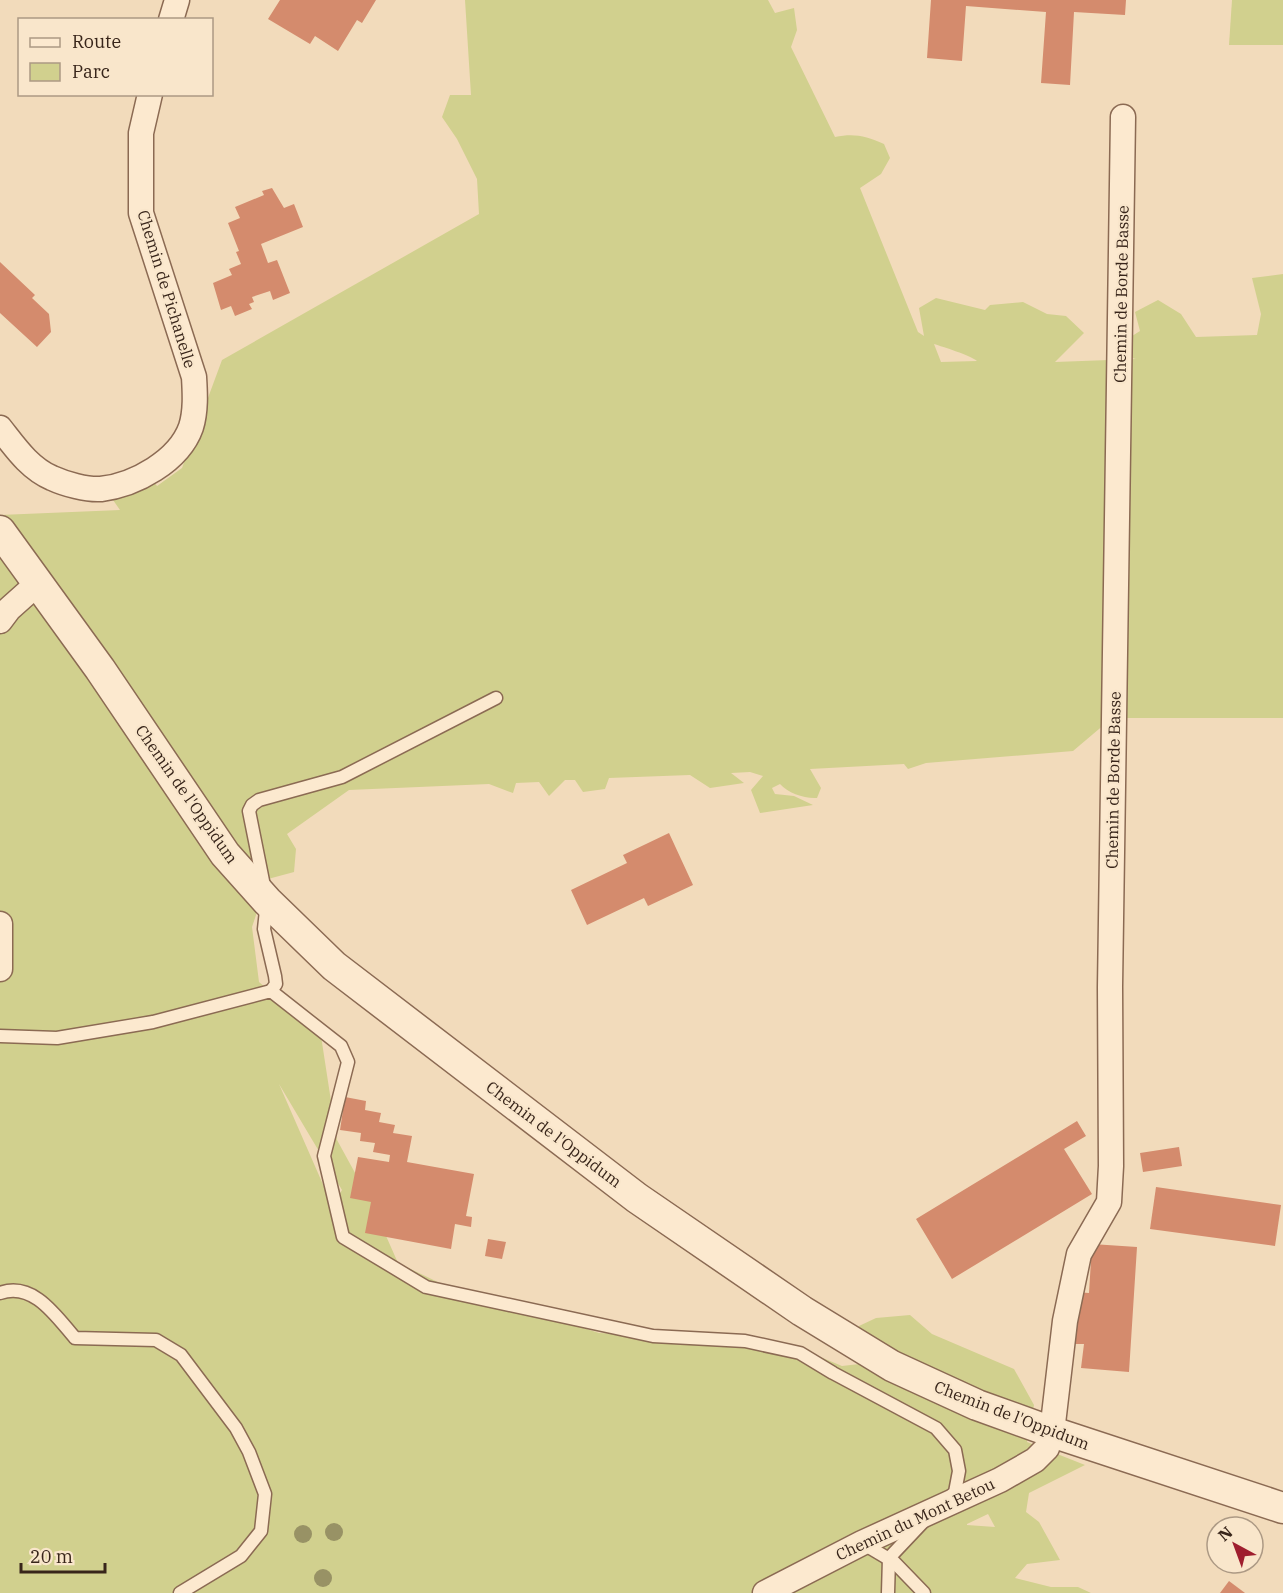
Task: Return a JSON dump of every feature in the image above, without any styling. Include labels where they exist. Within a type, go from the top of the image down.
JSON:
[{"type":"street","points":[[172,18],[177,0]]},
{"type":"street","name":"Chemin de Pichanelle","points":[[0,428],[23,458],[51,478],[99,489],[129,483],[158,466],[179,448],[191,427],[195,404],[194,377],[141,213],[141,133],[150,96]]},
{"type":"street","name":"Chemin de Borde Basse","points":[[1052,1432],[1065,1321],[1078,1254],[1109,1202],[1112,1166],[1110,987],[1123,117]]},
{"type":"street","name":"Chemin de l'Oppidum","points":[[0,531],[100,669],[225,854],[267,901],[334,966],[637,1198],[716,1255],[892,1366],[977,1405],[1283,1508]]},
{"type":"street","points":[[0,621],[9,609],[37,584]]},
{"type":"street","points":[[0,924],[0,969]]},
{"type":"street","name":"Chemin du Mont Betou","points":[[765,1593],[862,1543],[1035,1460],[1047,1448],[1052,1432]]},
{"type":"lane","points":[[0,1036],[57,1038],[153,1022],[271,991],[276,984],[276,976],[264,929],[267,901],[249,812],[252,805],[259,800],[342,777],[496,698]]},
{"type":"lane","points":[[271,991],[341,1046],[348,1062],[324,1156],[343,1237],[426,1287],[653,1336],[745,1341],[800,1353],[936,1428],[955,1450],[959,1471],[955,1492],[889,1558],[888,1593]]},
{"type":"lane","points":[[0,1293],[9,1290],[28,1293],[48,1307],[75,1338],[156,1340],[181,1355],[236,1428],[249,1452],[265,1494],[261,1531],[241,1556],[180,1593]]},
{"type":"lane","points":[[862,1543],[889,1558],[924,1593]]},
{"type":"green space","points":[[465,0],[768,0],[775,13],[794,8],[797,30],[791,47],[835,137],[860,136],[884,144],[890,158],[881,174],[860,188],[918,332],[924,336],[919,308],[936,298],[985,310],[990,305],[1023,302],[1047,314],[1066,316],[1084,333],[1055,362],[1136,359],[1107,352],[1140,331],[1135,312],[1158,300],[1181,314],[1196,337],[1257,335],[1261,314],[1252,278],[1283,274],[1283,718],[1112,718],[1073,751],[926,763],[908,769],[904,764],[810,769],[821,788],[817,798],[797,795],[780,784],[772,788],[775,794],[794,796],[813,805],[760,813],[751,790],[763,776],[750,772],[731,773],[744,783],[710,788],[690,775],[609,778],[605,789],[583,792],[575,780],[565,780],[549,796],[539,782],[516,783],[513,793],[489,784],[349,790],[287,834],[296,849],[294,872],[268,879],[252,927],[259,982],[321,1036],[337,1140],[371,1202],[398,1263],[490,1307],[568,1323],[599,1333],[644,1335],[673,1330],[711,1339],[789,1344],[842,1366],[877,1362],[861,1355],[859,1326],[876,1318],[910,1315],[932,1334],[1014,1369],[1034,1405],[1027,1442],[1085,1465],[1029,1493],[1026,1512],[1039,1522],[1060,1560],[1027,1564],[1015,1578],[1051,1587],[1078,1587],[1091,1593],[0,1593],[0,515],[120,510],[113,500],[129,483],[151,478],[157,486],[182,468],[222,360],[479,214],[477,179],[457,139],[442,117],[450,95],[471,95]],"holes":[[[934,344],[963,354],[977,361],[941,362]],[[279,1084],[342,1190],[332,1205]],[[988,1514],[995,1527],[967,1525]]]},
{"type":"green space","points":[[1232,0],[1283,0],[1283,45],[1229,45]]},
{"type":"building","points":[[280,0],[376,0],[362,23],[357,20],[338,51],[315,36],[310,44],[268,19]]},
{"type":"building","points":[[931,0],[1126,0],[1125,15],[1074,12],[1070,85],[1041,83],[1046,12],[966,6],[962,61],[927,58]]},
{"type":"building","points":[[272,188],[284,208],[294,204],[303,227],[261,244],[268,263],[277,260],[290,293],[273,300],[270,291],[252,297],[254,302],[249,304],[252,309],[235,316],[231,306],[221,310],[213,283],[232,275],[229,269],[241,264],[236,252],[239,251],[228,223],[240,218],[235,207],[264,195],[262,191]]},
{"type":"building","points":[[0,262],[35,295],[32,298],[49,314],[51,332],[37,347],[0,313]]},
{"type":"building","points":[[669,833],[693,885],[648,906],[644,898],[587,925],[571,890],[627,863],[623,855]]},
{"type":"building","points":[[345,1097],[366,1101],[365,1110],[381,1113],[379,1122],[395,1125],[393,1133],[412,1136],[407,1162],[474,1174],[466,1216],[472,1217],[471,1227],[455,1224],[451,1249],[365,1233],[371,1202],[350,1198],[358,1157],[389,1162],[390,1155],[373,1152],[375,1143],[360,1141],[361,1133],[340,1130]]},
{"type":"building","points":[[1077,1121],[1086,1136],[1064,1149],[1092,1194],[952,1279],[916,1219]]},
{"type":"building","points":[[1179,1147],[1182,1166],[1143,1172],[1140,1153]]},
{"type":"building","points":[[1156,1187],[1281,1205],[1275,1246],[1150,1229]]},
{"type":"building","points":[[488,1239],[506,1242],[502,1259],[485,1256]]},
{"type":"building","points":[[1092,1244],[1137,1247],[1129,1372],[1081,1368],[1084,1344],[1071,1344],[1075,1292],[1089,1293]]},
{"type":"building","points":[[1229,1581],[1245,1593],[1220,1593]]}]
